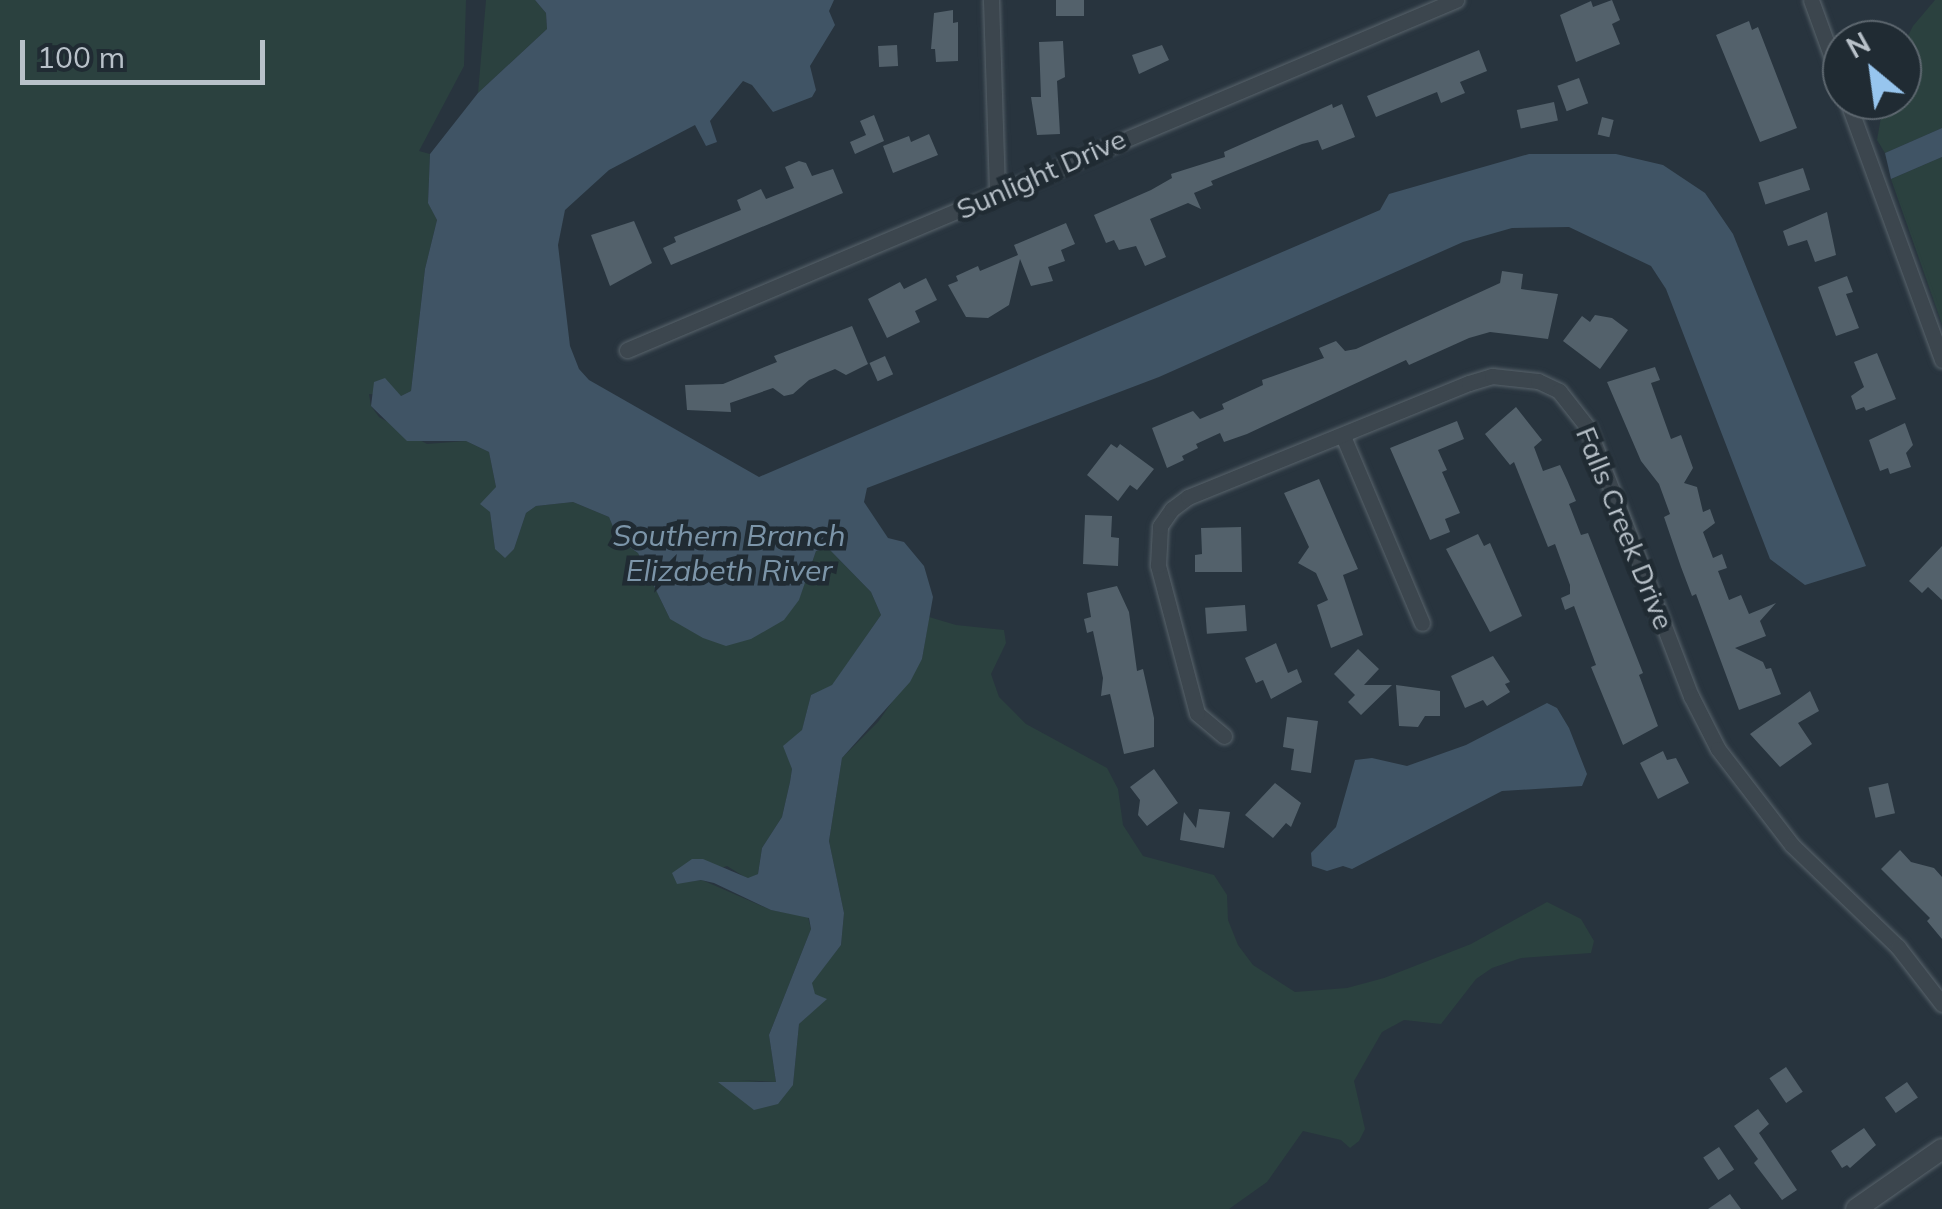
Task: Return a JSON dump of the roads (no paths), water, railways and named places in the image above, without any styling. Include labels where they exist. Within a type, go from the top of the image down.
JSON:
[{"type":"street","points":[[991,0],[996,194]]},
{"type":"street","name":"Sunlight Drive","points":[[628,350],[1456,0]]},
{"type":"street","points":[[1811,0],[1822,31]]},
{"type":"street","points":[[1854,120],[1942,360]]},
{"type":"street","name":"Falls Creek Drive","points":[[1224,736],[1208,726],[1192,698],[1158,566],[1160,526],[1172,509],[1188,497],[1492,376],[1538,380],[1559,392],[1588,428],[1691,696],[1718,749],[1792,845],[1898,947],[1942,1004]]},
{"type":"street","points":[[1342,436],[1422,623]]},
{"type":"street","points":[[1856,1209],[1942,1149]]},
{"type":"water","name":"Southern Branch Elizabeth River","points":[[535,0],[834,0],[829,11],[835,25],[810,66],[816,90],[812,97],[773,112],[752,85],[743,81],[710,121],[717,142],[706,146],[695,125],[609,170],[565,210],[558,245],[570,346],[579,369],[589,380],[759,477],[1380,210],[1389,194],[1529,154],[1616,154],[1663,165],[1705,193],[1733,234],[1866,566],[1805,585],[1770,559],[1666,289],[1651,266],[1569,227],[1512,228],[1463,242],[1159,377],[867,488],[864,502],[888,538],[904,542],[924,566],[933,597],[922,659],[910,682],[842,758],[829,841],[844,913],[841,945],[812,983],[815,994],[827,999],[799,1024],[793,1085],[778,1104],[754,1110],[718,1082],[776,1082],[769,1035],[811,929],[809,918],[771,910],[714,883],[701,880],[677,884],[672,873],[692,859],[703,859],[748,878],[758,874],[762,848],[782,817],[790,782],[792,769],[783,746],[802,730],[811,695],[832,685],[881,615],[871,592],[828,548],[816,551],[799,600],[784,620],[751,639],[726,646],[703,638],[670,619],[638,553],[618,539],[609,517],[573,502],[536,506],[526,513],[514,549],[505,558],[495,549],[490,512],[480,504],[496,487],[489,452],[466,441],[407,441],[371,406],[374,382],[385,378],[401,396],[411,391],[425,269],[437,220],[428,203],[430,154],[478,93],[547,29],[546,13]]},
{"type":"water","points":[[1942,128],[1942,157],[1891,179],[1885,153]]},
{"type":"water","points":[[1547,703],[1557,708],[1569,728],[1587,774],[1582,786],[1502,791],[1352,869],[1343,866],[1327,871],[1312,866],[1311,853],[1336,827],[1355,760],[1372,758],[1407,766],[1466,745]]}]
